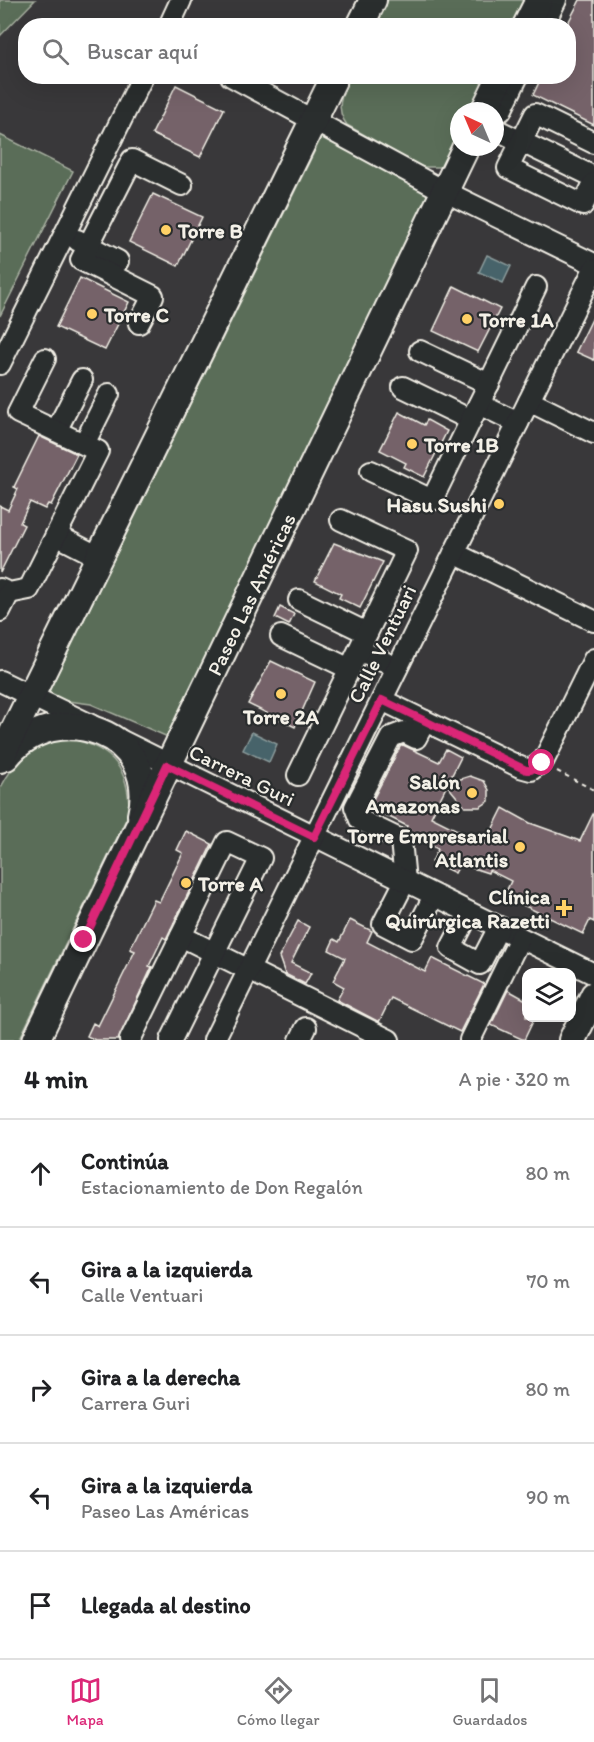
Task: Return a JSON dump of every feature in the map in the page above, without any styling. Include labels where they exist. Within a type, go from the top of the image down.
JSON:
[{"type":"main road","points":[[364,18],[373,0]]},
{"type":"main road","points":[[530,18],[539,0]]},
{"type":"main road","points":[[0,759],[331,84]]},
{"type":"main road","points":[[488,102],[497,84]]},
{"type":"main road","name":"Paseo Las Américas","points":[[36,1040],[462,156]]},
{"type":"main road","points":[[0,765],[20,743],[48,729],[79,726],[106,732],[130,756],[138,772],[143,805],[136,833]]},
{"type":"main road","points":[[578,1036],[594,995]]},
{"type":"street","points":[[173,18],[181,0]]},
{"type":"street","points":[[547,18],[556,0]]},
{"type":"street","points":[[0,364],[7,332],[64,234],[139,84]]},
{"type":"street","points":[[246,84],[444,191],[594,264]]},
{"type":"street","points":[[504,105],[514,84]]},
{"type":"street","points":[[594,143],[535,114],[508,168],[583,205],[594,183]]},
{"type":"street","points":[[504,133],[594,177]]},
{"type":"street","points":[[139,323],[153,296],[81,260],[132,160],[182,185]]},
{"type":"street","points":[[64,234],[118,261]]},
{"type":"street","name":"Calle Ventuari","points":[[214,1040],[594,269]]},
{"type":"street","points":[[371,471],[432,500],[536,287]]},
{"type":"street","points":[[420,351],[489,384]]},
{"type":"street","points":[[0,611],[4,591],[29,590],[98,451],[18,413],[45,359]]},
{"type":"street","points":[[56,431],[82,380]]},
{"type":"street","points":[[402,387],[475,412],[518,423]]},
{"type":"street","points":[[84,444],[109,394]]},
{"type":"street","points":[[529,401],[594,433]]},
{"type":"street","points":[[298,775],[407,551],[341,519]]},
{"type":"street","points":[[56,535],[99,557]]},
{"type":"street","points":[[454,553],[594,621]]},
{"type":"street","points":[[299,600],[363,641],[397,668]]},
{"type":"street","points":[[281,636],[350,669]]},
{"type":"street","points":[[382,700],[526,770],[531,770],[542,763],[594,659]]},
{"type":"street","name":"Carrera Guri","points":[[0,681],[594,974]]},
{"type":"street","points":[[424,720],[416,738],[404,732],[391,737],[355,807],[360,820],[401,840],[405,882],[383,924],[412,939],[434,896]]},
{"type":"street","points":[[130,1040],[227,842],[261,858],[171,1040]]},
{"type":"street","points":[[469,913],[451,948],[480,964],[499,927]]},
{"type":"street","points":[[181,936],[389,1040]]},
{"type":"street","points":[[470,1040],[520,938]]},
{"type":"path","points":[[542,763],[594,790]]},
{"type":"green space","points":[[0,0],[35,0],[0,36]]},
{"type":"green space","points":[[388,0],[530,0],[521,18],[380,18]]},
{"type":"green space","points":[[347,84],[488,84],[480,102],[450,102],[451,156],[443,167],[421,167],[347,125],[341,113],[341,101]]},
{"type":"green space","points":[[0,135],[73,171],[0,316]]},
{"type":"green space","points":[[322,136],[429,192],[431,201],[168,737],[91,704],[60,700],[49,696],[48,693]]},
{"type":"green space","points":[[71,739],[98,748],[116,763],[126,785],[129,813],[19,1040],[0,1040],[0,789],[13,768],[28,753],[46,744]]},
{"type":"water","points":[[487,255],[511,266],[503,283],[479,272]]},
{"type":"water","points":[[252,732],[277,744],[269,762],[243,750]]},
{"type":"building","points":[[580,0],[594,0],[594,125],[533,95],[538,84],[576,84],[576,18],[571,18]]},
{"type":"building","points":[[176,85],[224,109],[200,157],[152,134]]},
{"type":"building","name":"Torre B","points":[[153,194],[202,217],[178,266],[129,242]]},
{"type":"building","name":"Torre C","points":[[80,278],[129,302],[105,350],[56,327]]},
{"type":"building","name":"Torre 1A","points":[[454,286],[500,309],[478,352],[433,331]]},
{"type":"building","points":[[594,315],[594,360],[576,352]]},
{"type":"building","name":"Torre 1B","points":[[399,412],[424,425],[427,420],[447,431],[424,477],[404,467],[406,463],[380,450]]},
{"type":"building","points":[[39,436],[77,454],[51,505],[48,504],[45,509],[30,502],[20,523],[24,525],[0,573],[0,506],[8,510],[18,489],[14,487]]},
{"type":"building","points":[[334,543],[383,562],[360,608],[339,598],[341,594],[315,581]]},
{"type":"building","points":[[280,607],[294,614],[289,625],[275,618]]},
{"type":"building","name":"Torre 2A","points":[[271,661],[315,682],[295,727],[248,704]]},
{"type":"building","points":[[403,745],[439,762],[446,749],[461,757],[448,783],[470,776],[484,781],[489,790],[489,801],[480,807],[465,807],[447,785],[431,817],[485,844],[503,808],[530,823],[580,841],[594,812],[594,922],[590,920],[583,934],[504,896],[511,881],[489,870],[488,873],[460,864],[455,873],[432,862],[438,849],[412,836],[406,829],[407,826],[369,807]]},
{"type":"building","points":[[186,831],[212,844],[166,939],[163,937],[149,966],[152,967],[118,1040],[95,1040],[87,1036],[93,1023],[98,1026],[135,951],[130,949],[154,900],[159,902],[183,853],[177,850]]},
{"type":"building","points":[[350,920],[372,931],[367,942],[425,972],[432,958],[484,984],[460,1032],[391,998],[379,1022],[337,1000],[344,987],[333,981],[345,958],[329,950],[334,939],[339,942]]},
{"type":"building","points":[[298,921],[309,927],[291,963],[311,973],[305,984],[285,974],[279,957]]},
{"type":"building","points":[[508,990],[522,998],[522,1022],[533,1022],[524,1040],[491,1025]]},
{"type":"place","name":"Torre B","points":[[166,230]]},
{"type":"place","name":"Torre C","points":[[92,314]]},
{"type":"place","name":"Torre 1A","points":[[467,319]]},
{"type":"place","name":"Torre 1B","points":[[412,444]]},
{"type":"place","name":"Hasu Sushi","points":[[499,504]]},
{"type":"place","name":"Torre 2A","points":[[281,694]]},
{"type":"place","name":"Salón Amazonas","points":[[472,793]]},
{"type":"place","name":"Torre Empresarial Atlantis","points":[[520,847]]},
{"type":"place","name":"Torre A","points":[[186,883]]},
{"type":"place","name":"Clínica Quirúrgica Razetti","points":[[564,908]]},
{"type":"route","points":[[84,940],[167,765],[314,837],[382,700],[526,770],[531,770],[542,763]]}]
